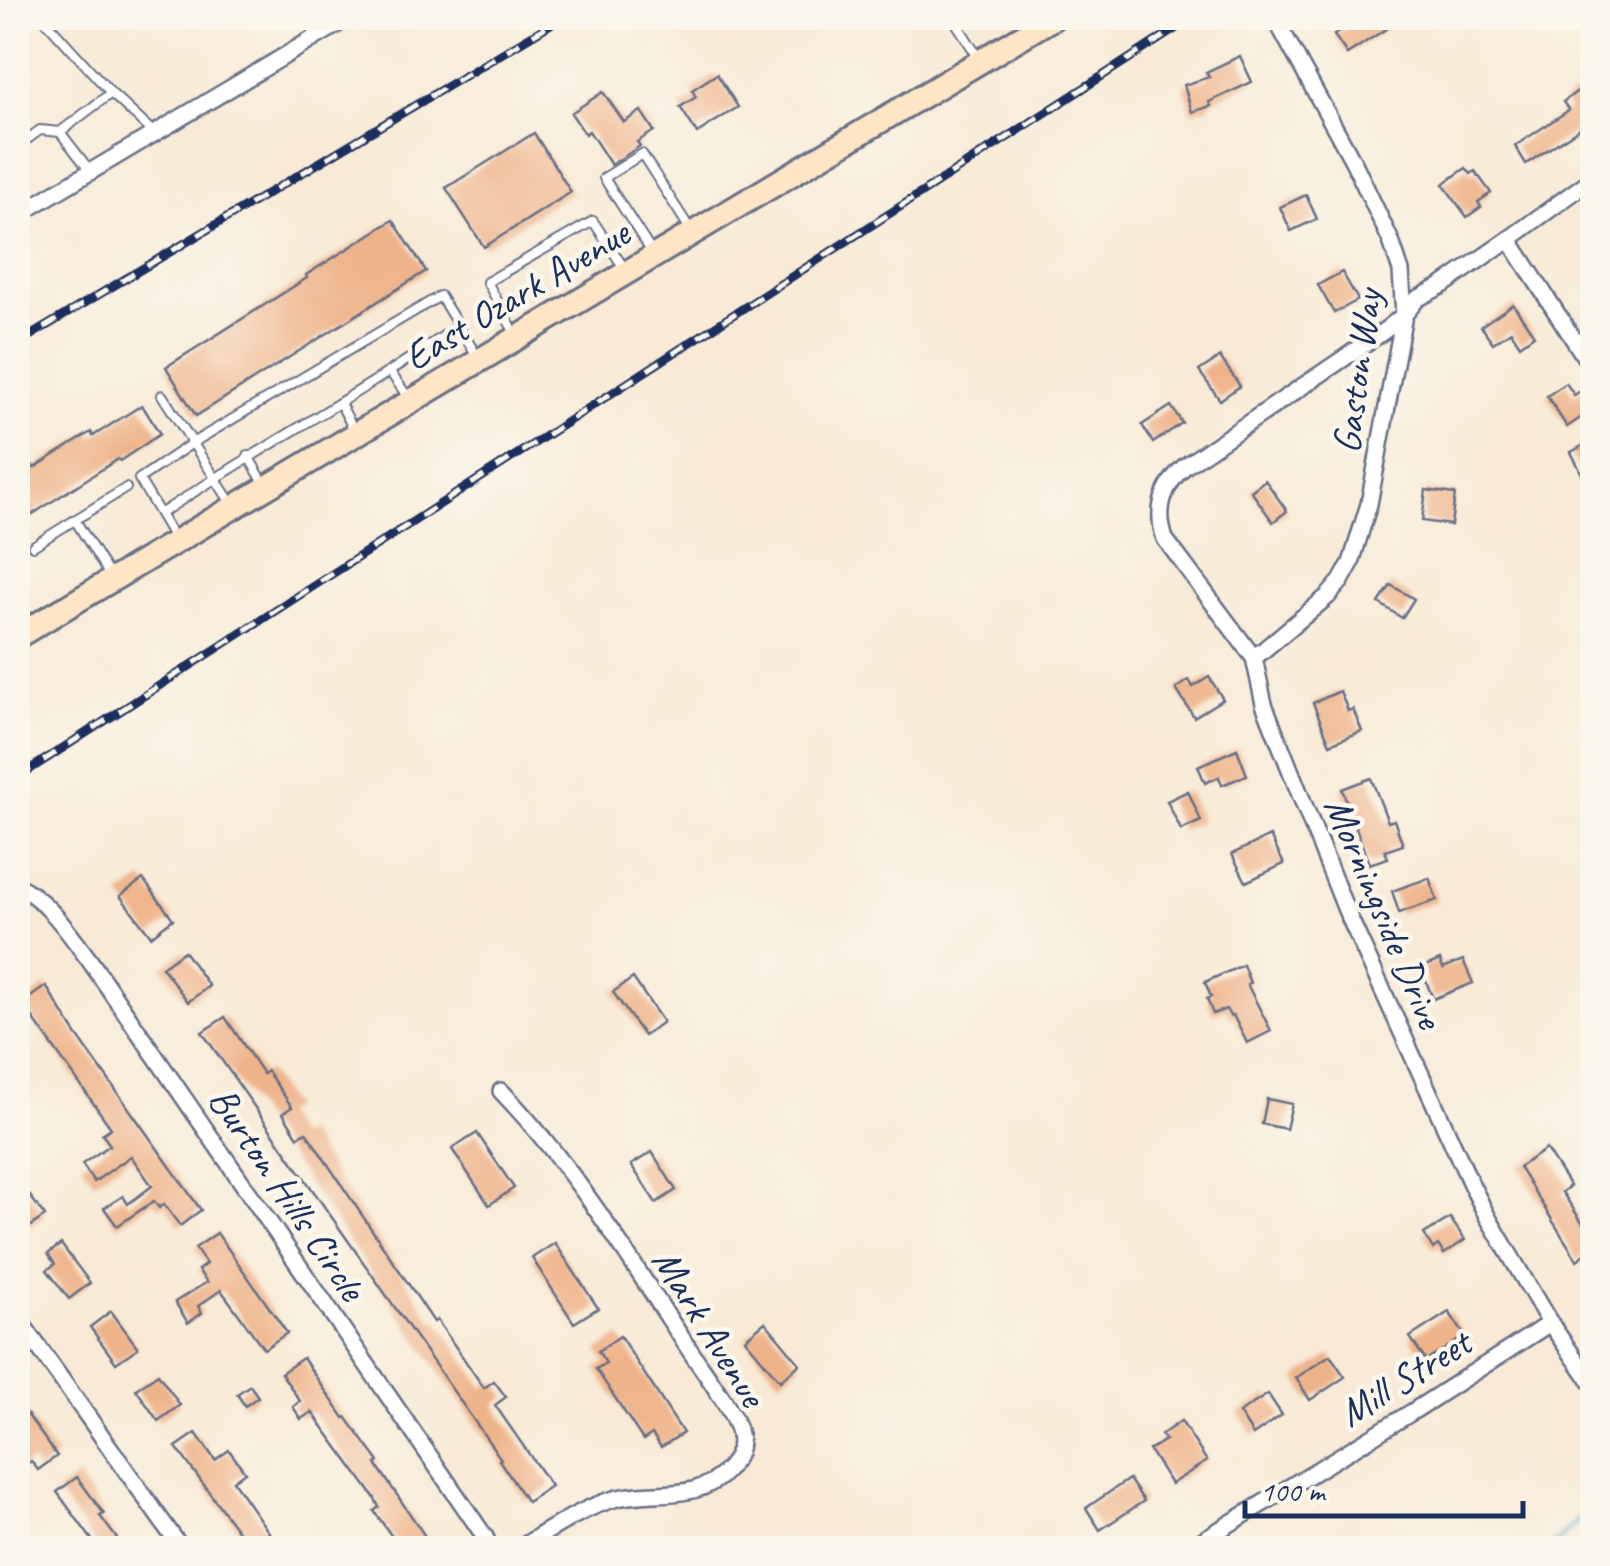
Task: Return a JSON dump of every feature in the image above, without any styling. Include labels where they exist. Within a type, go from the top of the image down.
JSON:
[{"type":"main road","name":"East Ozark Avenue","points":[[18,636],[1054,18]]},
{"type":"street","points":[[18,215],[348,18]]},
{"type":"street","name":"Gaston Way","points":[[1254,658],[1328,596],[1351,562],[1369,504],[1404,315],[1401,270],[1391,241],[1276,18]]},
{"type":"street","points":[[1404,315],[1417,299],[1592,179]]},
{"type":"street","points":[[1509,239],[1592,368]]},
{"type":"street","name":"Morningside Drive","points":[[1404,315],[1173,476],[1164,491],[1161,526],[1165,539],[1254,658],[1264,704],[1368,961],[1479,1200],[1550,1324],[1592,1383]]},
{"type":"street","name":"Burton Hills Circle","points":[[18,886],[52,914],[90,961],[490,1548]]},
{"type":"street","name":"Mark Avenue","points":[[501,1091],[537,1128],[610,1229],[716,1390],[740,1437],[739,1451],[727,1470],[699,1490],[617,1498],[582,1512],[520,1548]]},
{"type":"street","points":[[18,1318],[181,1548]]},
{"type":"street","name":"Mill Street","points":[[1190,1548],[1550,1324]]},
{"type":"lane","points":[[43,18],[110,93],[155,134]]},
{"type":"lane","points":[[953,18],[980,61]]},
{"type":"lane","points":[[18,146],[40,130],[60,132],[110,93]]},
{"type":"lane","points":[[60,132],[91,172]]},
{"type":"lane","points":[[654,256],[604,178],[642,154],[692,232]]},
{"type":"lane","points":[[517,338],[487,282],[594,221],[627,272]]},
{"type":"lane","points":[[175,542],[138,479],[194,442],[440,296],[479,360]]},
{"type":"lane","points":[[160,514],[191,490],[340,404],[458,326]]},
{"type":"lane","points":[[390,372],[411,401]]},
{"type":"lane","points":[[162,395],[234,507]]},
{"type":"lane","points":[[340,404],[356,434]]},
{"type":"lane","points":[[248,456],[266,487]]},
{"type":"lane","points":[[171,458],[178,470]]},
{"type":"lane","points":[[33,546],[126,488]]},
{"type":"lane","points":[[75,520],[112,580]]},
{"type":"building","points":[[1361,18],[1403,18],[1347,54],[1334,35]]},
{"type":"building","points":[[1240,56],[1252,82],[1209,102],[1211,106],[1192,112],[1184,85],[1209,77],[1206,72]]},
{"type":"building","points":[[717,74],[738,107],[697,133],[680,107],[696,97],[692,90]]},
{"type":"building","points":[[1592,80],[1592,120],[1526,164],[1515,146],[1569,110],[1563,102]]},
{"type":"building","points":[[603,92],[624,122],[641,111],[654,131],[637,142],[640,146],[611,165],[589,131],[585,134],[571,113]]},
{"type":"building","points":[[534,133],[571,192],[484,247],[446,188]]},
{"type":"building","points":[[1466,168],[1471,174],[1475,171],[1491,193],[1467,217],[1443,184]]},
{"type":"building","points":[[1306,195],[1317,219],[1291,231],[1280,207]]},
{"type":"building","points":[[393,220],[426,271],[196,416],[166,367]]},
{"type":"building","points":[[1342,272],[1358,300],[1334,313],[1318,285]]},
{"type":"building","points":[[1513,304],[1534,335],[1520,345],[1511,331],[1493,343],[1481,326]]},
{"type":"building","points":[[1220,357],[1240,386],[1220,400],[1199,371]]},
{"type":"building","points":[[1566,383],[1574,395],[1584,389],[1592,402],[1592,410],[1567,427],[1547,396]]},
{"type":"building","points":[[142,405],[160,434],[25,519],[18,507],[18,468],[29,460],[34,468]]},
{"type":"building","points":[[1171,406],[1182,423],[1153,443],[1142,425]]},
{"type":"building","points":[[1592,441],[1592,494],[1571,452]]},
{"type":"building","points":[[1265,480],[1287,511],[1273,522],[1251,491]]},
{"type":"building","points":[[1426,490],[1455,494],[1451,525],[1422,521]]},
{"type":"building","points":[[1391,585],[1414,599],[1402,618],[1379,603]]},
{"type":"building","points":[[1209,677],[1223,699],[1194,717],[1176,689],[1189,680],[1193,687]]},
{"type":"building","points":[[1340,691],[1362,731],[1330,744],[1313,703]]},
{"type":"building","points":[[1237,749],[1247,775],[1222,785],[1219,777],[1205,783],[1198,766]]},
{"type":"building","points":[[1371,778],[1388,822],[1394,820],[1403,845],[1385,851],[1388,858],[1369,864],[1342,789]]},
{"type":"building","points":[[1188,791],[1201,821],[1181,830],[1167,801]]},
{"type":"building","points":[[1270,836],[1284,864],[1246,882],[1232,854]]},
{"type":"building","points":[[1429,878],[1437,900],[1399,913],[1392,891]]},
{"type":"building","points":[[143,879],[173,919],[151,936],[120,896]]},
{"type":"building","points":[[184,951],[209,986],[188,1002],[162,967]]},
{"type":"building","points":[[1440,960],[1443,968],[1463,960],[1473,983],[1433,999],[1421,968]]},
{"type":"building","points":[[1243,965],[1250,983],[1247,984],[1271,1031],[1247,1043],[1226,1009],[1213,1014],[1205,982]]},
{"type":"building","points":[[633,978],[663,1022],[644,1036],[613,992]]},
{"type":"building","points":[[46,986],[201,1210],[180,1226],[164,1204],[159,1208],[154,1201],[117,1226],[104,1208],[123,1196],[128,1204],[152,1186],[131,1156],[94,1182],[82,1164],[110,1145],[102,1134],[111,1128],[22,1003]]},
{"type":"building","points":[[225,1017],[263,1074],[267,1071],[292,1107],[283,1113],[298,1137],[306,1132],[434,1322],[437,1320],[484,1388],[494,1381],[506,1397],[495,1405],[551,1486],[527,1502],[501,1459],[202,1032]]},
{"type":"building","points":[[1267,1099],[1292,1104],[1286,1129],[1262,1124]]},
{"type":"building","points":[[477,1133],[514,1188],[489,1205],[452,1149]]},
{"type":"building","points":[[1546,1149],[1570,1186],[1562,1192],[1592,1237],[1592,1249],[1577,1260],[1519,1167]]},
{"type":"building","points":[[652,1152],[676,1190],[656,1203],[631,1165]]},
{"type":"building","points":[[27,1192],[45,1216],[18,1235],[18,1199]]},
{"type":"building","points":[[1450,1218],[1465,1240],[1444,1254],[1438,1245],[1433,1249],[1424,1234]]},
{"type":"building","points":[[217,1233],[287,1333],[264,1349],[221,1290],[198,1306],[202,1313],[188,1323],[175,1302],[207,1282],[198,1270],[206,1264],[195,1248]]},
{"type":"building","points":[[555,1243],[598,1308],[574,1323],[532,1258]]},
{"type":"building","points":[[61,1244],[90,1283],[69,1299],[47,1270],[55,1264],[48,1254]]},
{"type":"building","points":[[111,1311],[138,1348],[116,1363],[90,1327]]},
{"type":"building","points":[[1449,1312],[1465,1336],[1426,1361],[1410,1337]]},
{"type":"building","points":[[765,1322],[800,1364],[780,1381],[745,1339]]},
{"type":"building","points":[[620,1336],[683,1433],[661,1447],[652,1434],[643,1440],[596,1369],[606,1363],[598,1351]]},
{"type":"building","points":[[1330,1355],[1345,1377],[1310,1400],[1296,1378]]},
{"type":"building","points":[[303,1358],[379,1462],[376,1464],[433,1548],[400,1548],[374,1511],[379,1507],[374,1497],[312,1412],[301,1419],[293,1407],[300,1401],[281,1373]]},
{"type":"building","points":[[158,1374],[180,1405],[158,1421],[136,1389]]},
{"type":"building","points":[[250,1385],[258,1397],[245,1406],[237,1394]]},
{"type":"building","points":[[1268,1394],[1282,1415],[1253,1435],[1239,1413]]},
{"type":"building","points":[[27,1414],[57,1456],[38,1470],[31,1461],[18,1471],[18,1420]]},
{"type":"building","points":[[1181,1421],[1207,1461],[1171,1484],[1149,1450],[1165,1440],[1161,1435]]},
{"type":"building","points":[[196,1433],[215,1460],[229,1450],[245,1472],[233,1481],[270,1534],[250,1548],[176,1447]]},
{"type":"building","points":[[77,1477],[124,1548],[98,1548],[57,1492]]},
{"type":"building","points":[[1129,1479],[1144,1501],[1100,1530],[1086,1508]]},
{"type":"waterway","points":[[1550,1548],[1580,1518],[1592,1492]]},
{"type":"railway","points":[[18,343],[561,18]]},
{"type":"railway","points":[[18,777],[1192,18]]}]
